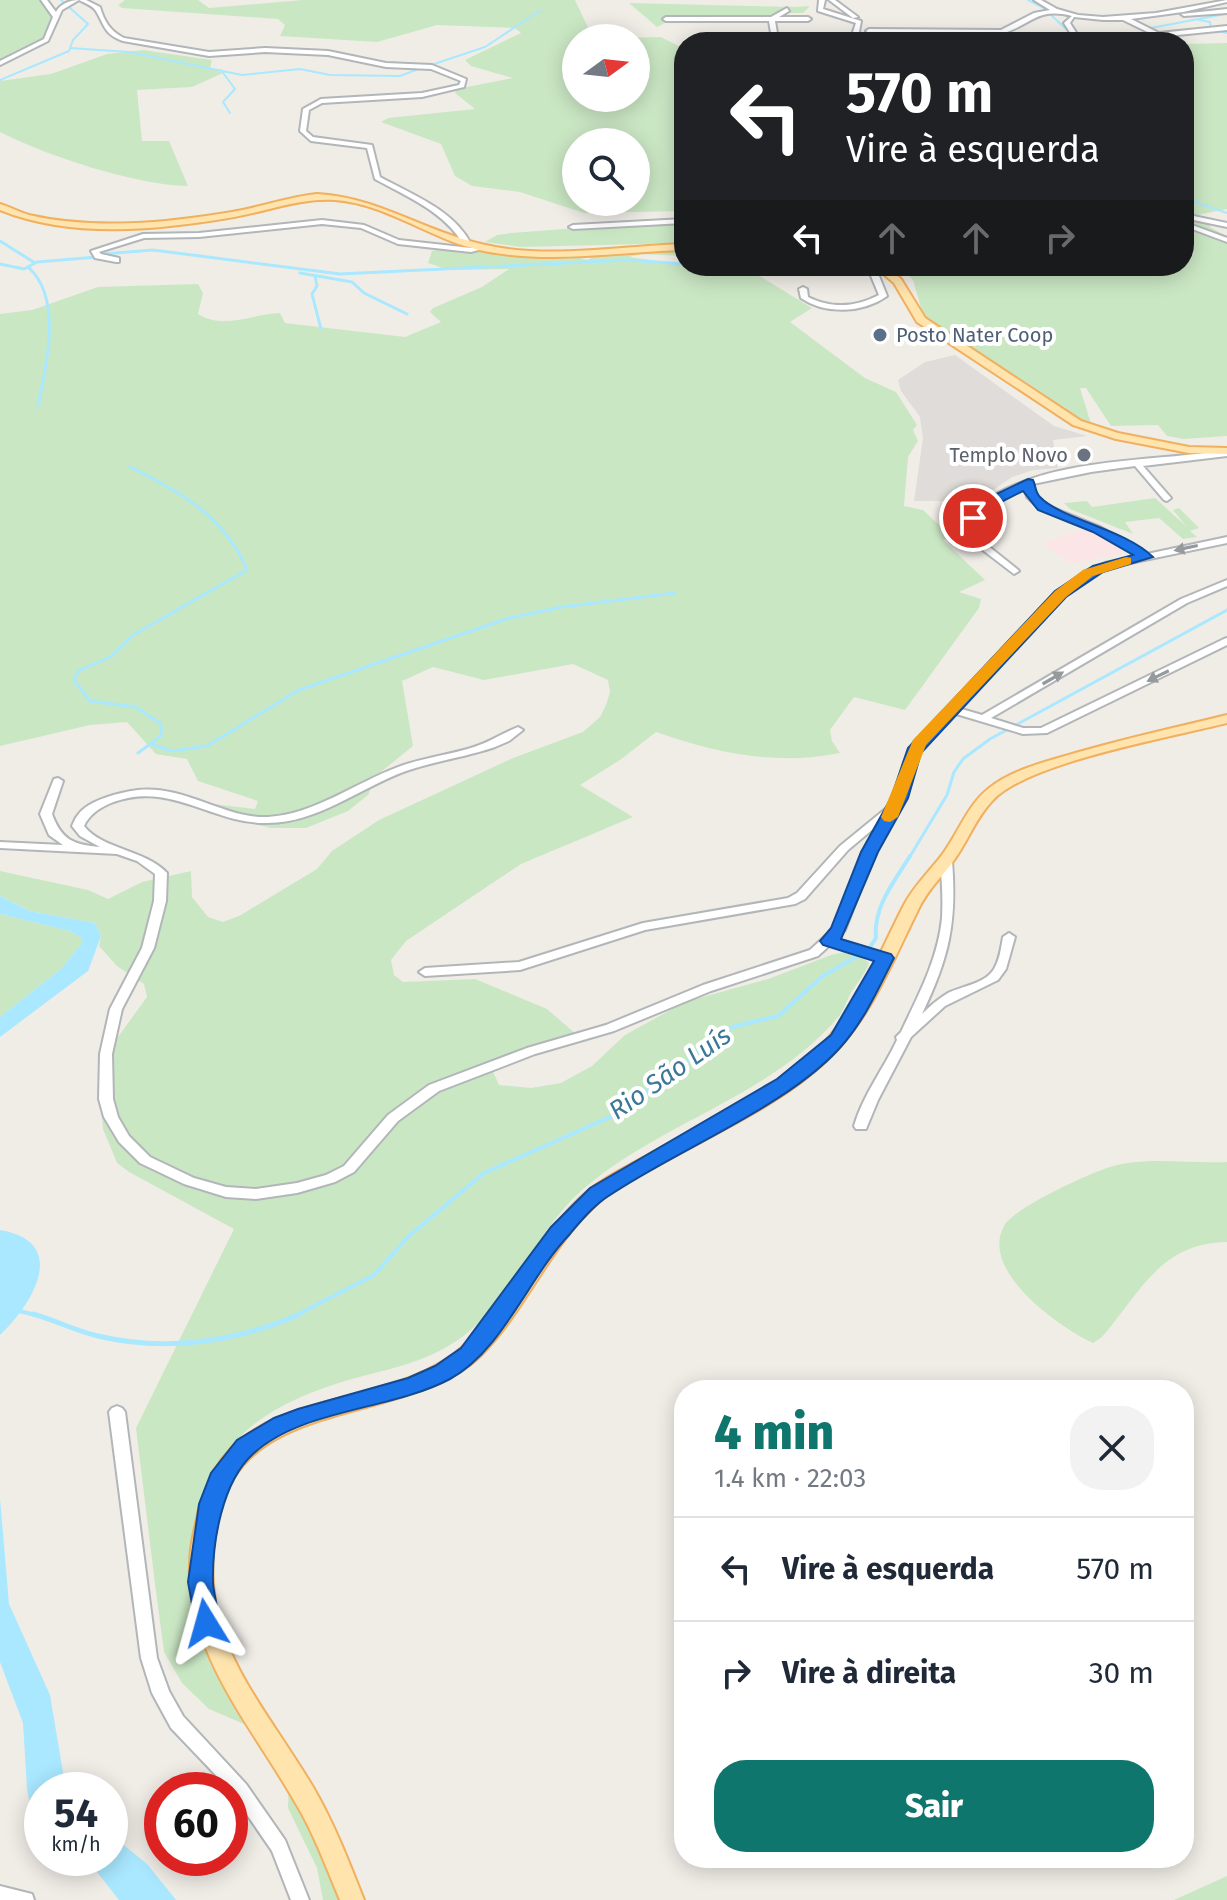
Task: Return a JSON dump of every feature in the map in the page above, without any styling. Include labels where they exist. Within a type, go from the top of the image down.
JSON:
[{"type":"main road","points":[[0,207],[45,219],[112,225],[214,218],[295,199],[332,197],[354,200],[482,248],[531,252],[674,247]]},
{"type":"main road","points":[[891,276],[898,281],[921,320],[1077,423],[1116,436],[1189,450],[1227,452]]},
{"type":"main road","points":[[352,1900],[310,1805],[231,1684],[206,1623],[201,1582],[204,1543],[219,1480],[245,1446],[263,1434],[306,1416],[414,1385],[443,1372],[469,1354],[558,1232],[597,1193],[784,1084],[819,1057],[857,1010],[879,957],[917,894],[943,865],[991,793],[1007,782],[1075,759],[1227,719]]},
{"type":"street","points":[[44,0],[56,17]]},
{"type":"street","points":[[0,63],[42,44],[56,17],[67,4],[79,0],[98,8],[100,20],[113,35],[199,54],[270,50],[328,53],[386,65],[432,67],[464,80],[462,86],[431,94],[321,101],[306,109],[303,131],[311,139],[370,146],[377,178],[407,193],[460,230],[467,244]]},
{"type":"street","points":[[666,19],[809,21],[820,10],[822,0]]},
{"type":"street","points":[[832,0],[865,23],[869,31],[895,32]]},
{"type":"street","points":[[1037,0],[1072,18],[1124,18],[1227,0]]},
{"type":"street","points":[[772,19],[787,10]]},
{"type":"street","points":[[820,10],[859,22],[856,32]]},
{"type":"street","points":[[1001,32],[1013,28],[1030,14],[1054,11]]},
{"type":"street","points":[[1161,13],[1226,12]]},
{"type":"street","points":[[1072,18],[1067,23],[1073,32]]},
{"type":"street","points":[[1124,18],[1152,32]]},
{"type":"street","points":[[772,19],[774,32]]},
{"type":"street","points":[[1188,32],[1227,28]]},
{"type":"street","points":[[1194,218],[1227,225]]},
{"type":"street","points":[[116,260],[98,256],[95,251],[143,236],[199,235],[322,222],[362,226],[398,242],[482,248]]},
{"type":"street","points":[[573,227],[674,222]]},
{"type":"street","points":[[1194,228],[1227,240]]},
{"type":"street","points":[[803,289],[805,298],[827,307],[864,304],[883,296],[875,276]]},
{"type":"street","points":[[1014,571],[983,546],[973,518],[994,500],[1041,478],[1227,452]]},
{"type":"street","points":[[1139,466],[1167,498]]},
{"type":"street","points":[[1028,483],[1030,495],[1043,507],[1097,529],[1146,557]]},
{"type":"street","points":[[518,730],[504,741],[481,749],[405,768],[304,815],[259,821],[245,819],[157,791],[129,795],[83,815],[78,826],[87,837],[126,851],[156,868],[163,885],[148,948],[116,1009],[106,1054],[106,1099],[111,1117],[124,1139],[145,1160],[189,1181],[226,1192],[256,1194],[330,1179],[349,1169],[393,1118],[434,1088],[531,1051],[610,1028],[707,988],[814,953],[839,930],[869,852],[898,801],[913,752],[1060,594],[1098,569],[1227,540]]},
{"type":"street","points":[[986,717],[1184,601],[1227,583]]},
{"type":"street","points":[[954,710],[986,717],[1020,732],[1035,733],[1227,641]]},
{"type":"street","points":[[58,781],[46,807],[49,823],[62,841],[84,852]]},
{"type":"street","points":[[425,972],[520,966],[643,927],[791,901],[801,896],[844,848],[898,801]]},
{"type":"street","points":[[0,845],[84,852],[126,851]]},
{"type":"street","points":[[861,1126],[869,1101],[893,1061],[943,953],[951,908],[943,865]]},
{"type":"street","points":[[902,1037],[919,1028],[942,1003],[991,981],[1005,965],[1009,937]]},
{"type":"street","points":[[829,941],[879,957]]},
{"type":"street","points":[[117,1412],[149,1658],[161,1693],[177,1722],[240,1790],[279,1846],[300,1900]]},
{"type":"street","points":[[0,1895],[25,1900]]},
{"type":"shaded area","points":[[955,355],[1054,426],[1087,436],[1053,440],[1058,468],[1033,470],[1012,477],[977,501],[914,501],[923,438],[920,417],[901,391],[898,380],[925,362]]},
{"type":"shaded area","points":[[1086,528],[1125,547],[1119,548],[1124,553],[1071,564],[1042,543]]},
{"type":"green space","points":[[0,0],[42,0],[54,23],[44,45],[0,67]]},
{"type":"green space","points":[[125,0],[198,0],[209,8],[303,0],[575,0],[586,24],[562,24],[562,112],[650,112],[650,37],[661,37],[674,44],[674,211],[650,212],[650,128],[562,128],[562,206],[520,192],[472,186],[455,176],[441,144],[381,122],[388,118],[475,109],[455,93],[457,89],[513,78],[471,66],[465,60],[521,33],[515,28],[437,25],[377,42],[280,36],[285,25],[278,19],[122,8],[118,5]]},
{"type":"green space","points":[[629,3],[810,6],[803,13],[779,13],[770,18],[672,19],[657,27]]},
{"type":"green space","points":[[1227,43],[1227,209],[1197,215],[1211,220],[1210,227],[1227,236],[1227,436],[1184,439],[1167,436],[1158,425],[1111,426],[1086,388],[1080,388],[1092,427],[923,315],[909,276],[1194,276],[1194,44]]},
{"type":"green space","points":[[143,50],[212,60],[210,68],[223,73],[192,87],[137,90],[142,141],[169,141],[188,186],[143,181],[92,168],[0,132],[0,81],[51,74],[107,54]]},
{"type":"green space","points":[[674,221],[674,243],[520,247],[485,242],[497,235]]},
{"type":"green space","points":[[674,246],[674,256],[641,254],[629,257],[674,263],[674,276],[760,276],[812,308],[790,322],[865,378],[896,392],[917,425],[913,430],[918,441],[908,457],[904,506],[923,510],[952,537],[943,540],[985,580],[959,592],[981,599],[979,608],[905,710],[854,697],[830,730],[832,741],[840,753],[769,758],[701,746],[656,732],[580,785],[633,817],[521,864],[406,941],[391,960],[394,975],[403,982],[475,979],[547,1009],[577,1035],[520,1051],[492,1069],[499,1085],[531,1088],[561,1083],[592,1066],[625,1035],[685,1002],[768,979],[845,952],[862,957],[869,963],[840,1015],[813,1043],[749,1088],[613,1166],[582,1190],[549,1228],[507,1290],[474,1327],[455,1342],[414,1362],[303,1396],[253,1425],[228,1452],[208,1493],[202,1516],[196,1564],[199,1609],[205,1633],[226,1676],[298,1772],[322,1818],[354,1900],[323,1900],[317,1868],[288,1808],[289,1775],[279,1753],[244,1724],[209,1709],[182,1683],[164,1652],[136,1428],[234,1229],[117,1163],[103,1129],[99,1079],[110,1048],[147,997],[144,984],[117,966],[99,946],[101,936],[95,923],[30,911],[0,896],[0,871],[88,890],[108,899],[142,882],[191,871],[192,897],[208,917],[223,922],[239,916],[317,869],[332,851],[379,820],[513,758],[583,732],[600,717],[606,705],[610,692],[608,680],[573,664],[484,680],[433,667],[402,681],[413,746],[377,775],[368,795],[348,811],[306,828],[271,828],[207,813],[213,804],[255,809],[258,801],[198,781],[187,759],[156,754],[127,722],[90,725],[0,746],[0,314],[32,310],[98,287],[198,284],[203,293],[198,314],[208,319],[228,321],[280,313],[285,323],[405,337],[441,322],[430,312],[433,308],[482,287],[509,269],[449,270],[428,263],[432,251],[448,248],[496,254],[561,252],[587,260],[613,247]]},
{"type":"green space","points":[[1155,498],[1186,526],[1173,510],[1179,508],[1199,528],[1190,531],[1197,537],[1183,539],[1159,518],[1125,522],[1133,534],[1070,509],[1064,503],[1087,501],[1092,507]]},
{"type":"green space","points":[[0,914],[70,931],[82,938],[82,943],[62,968],[0,1017]]},
{"type":"green space","points":[[1138,1162],[1227,1162],[1227,1242],[1185,1251],[1168,1261],[1141,1287],[1102,1337],[1093,1343],[1062,1325],[1027,1296],[1012,1279],[1003,1261],[999,1243],[1004,1226],[1010,1219],[1036,1201],[1086,1176],[1110,1167]]},
{"type":"green space","points":[[1227,1876],[1227,1900],[1174,1900]]},
{"type":"water","points":[[0,896],[30,911],[95,923],[101,936],[88,971],[0,1037],[0,1017],[62,968],[82,943],[82,938],[70,931],[0,914]]},
{"type":"water","points":[[0,1230],[22,1237],[34,1247],[40,1261],[33,1292],[0,1335]]},
{"type":"water","points":[[0,1498],[9,1604],[50,1695],[63,1772],[26,1772],[23,1723],[0,1662]]},
{"type":"water","points":[[128,1849],[144,1862],[144,1876],[157,1876],[176,1900],[119,1900],[100,1876],[128,1876]]},
{"type":"waterway","points":[[61,0],[88,24],[73,40],[70,48]]},
{"type":"waterway","points":[[1028,0],[1048,10]]},
{"type":"waterway","points":[[431,65],[485,47],[541,10]]},
{"type":"waterway","points":[[1049,13],[1066,29]]},
{"type":"waterway","points":[[1153,31],[1151,28],[1225,14]]},
{"type":"waterway","points":[[1199,20],[1210,22],[1211,28]]},
{"type":"waterway","points":[[1214,30],[1227,33]]},
{"type":"waterway","points":[[0,80],[70,48]]},
{"type":"waterway","points":[[70,48],[129,52],[222,71]]},
{"type":"waterway","points":[[222,71],[242,75],[300,69],[330,75],[400,76],[421,68]]},
{"type":"waterway","points":[[222,71],[235,89],[223,102],[230,113]]},
{"type":"waterway","points":[[1194,201],[1227,213]]},
{"type":"waterway","points":[[0,241],[35,263]]},
{"type":"waterway","points":[[103,254],[153,250],[340,274],[627,260],[674,263]]},
{"type":"waterway","points":[[0,264],[24,269],[37,262],[97,257]]},
{"type":"waterway","points":[[29,268],[46,297],[49,315],[48,353],[38,406]]},
{"type":"waterway","points":[[300,273],[352,282],[364,293],[407,314]]},
{"type":"waterway","points":[[315,276],[317,286],[312,294],[321,329]]},
{"type":"waterway","points":[[130,467],[183,496],[213,520],[238,551],[247,570],[133,635],[110,657],[78,671],[74,680],[90,701],[136,707],[161,724],[161,736],[138,753]]},
{"type":"waterway","points":[[153,745],[172,751],[207,746],[299,690],[506,619],[561,607],[675,593]]},
{"type":"waterway","name":"Rio São Luís","points":[[909,858],[947,795],[954,772],[963,759],[990,739],[1227,610]]},
{"type":"waterway","name":"Rio São Luís","points":[[295,1316],[374,1275],[409,1236],[484,1173],[619,1113],[732,1027],[778,1016],[823,976],[868,950],[876,938],[881,905],[910,856]]},
{"type":"waterway","name":"Rio São Luís","points":[[19,1311],[36,1315]]},
{"type":"waterway","name":"Rio São Luís","points":[[36,1315],[98,1336],[123,1341],[175,1343],[200,1342],[251,1332],[300,1314]]},
{"type":"waterway","name":"Rio São Luís","points":[[36,1315],[40,1316]]},
{"type":"slow traffic","points":[[890,817],[907,780],[910,757],[918,744],[954,710],[1060,594],[1088,573],[1126,561]]},
{"type":"place","name":"Posto Nater Coop","points":[[880,335]]},
{"type":"place","name":"Templo Novo","points":[[1084,455]]},
{"type":"route","points":[[206,1623],[201,1582],[211,1504],[219,1480],[245,1446],[263,1434],[306,1416],[414,1385],[443,1372],[469,1354],[489,1332],[558,1232],[597,1193],[784,1084],[837,1039],[857,1010],[885,958],[829,941],[839,930],[869,852],[899,798],[907,780],[910,757],[918,744],[954,710],[1060,594],[1088,573],[1146,557],[1097,529],[1043,507],[1030,495],[1028,483],[994,500],[973,518]]}]
